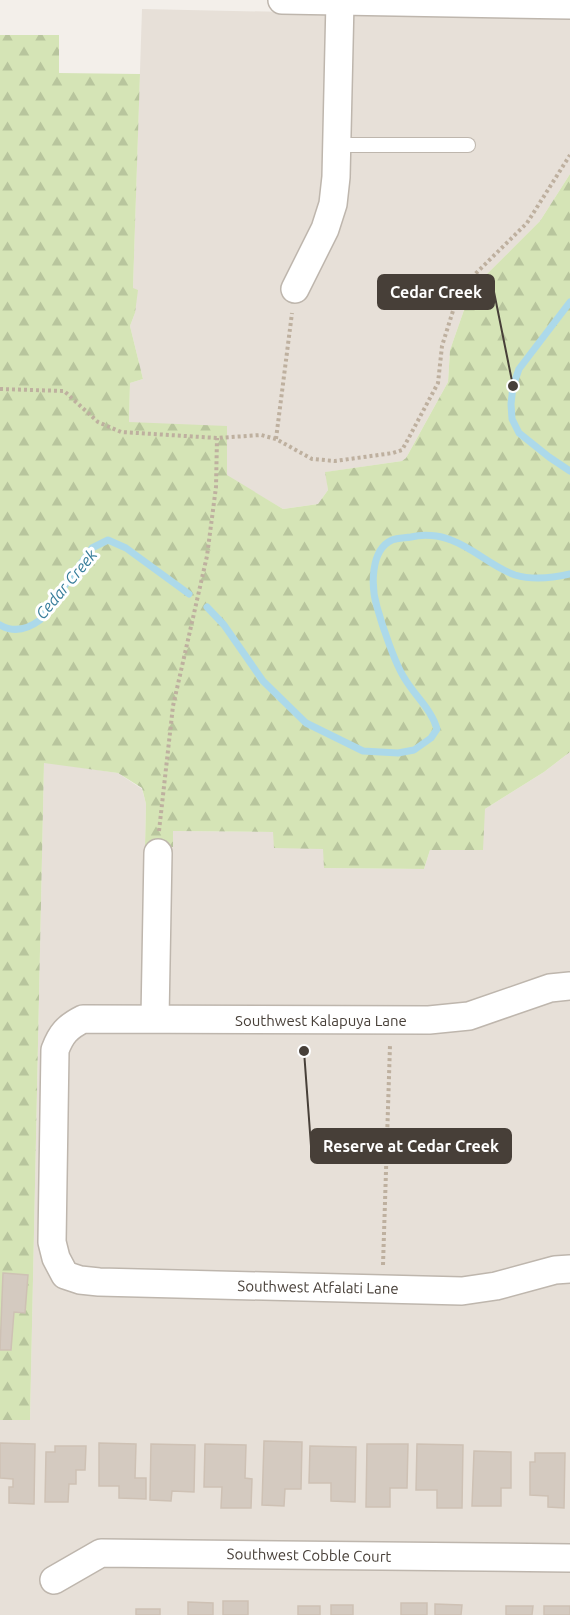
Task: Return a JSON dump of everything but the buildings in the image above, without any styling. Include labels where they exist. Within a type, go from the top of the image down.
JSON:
[{"type":"street","points":[[282,0],[570,5]]},
{"type":"street","points":[[295,288],[328,221],[334,195],[340,1]]},
{"type":"street","points":[[155,1018],[158,853]]},
{"type":"street","name":"Southwest Kalapuya Lane","points":[[65,1275],[56,1258],[52,1230],[56,1050],[60,1037],[69,1026],[83,1019],[429,1020],[470,1016],[550,988],[570,986]]},
{"type":"street","name":"Southwest Atfalati Lane","points":[[65,1275],[99,1282],[462,1291],[496,1286],[555,1270],[570,1269]]},
{"type":"street","name":"Southwest Cobble Court","points":[[54,1580],[102,1553],[570,1558]]},
{"type":"lane","points":[[336,145],[468,145]]},
{"type":"path","points":[[0,389],[64,391],[98,422],[121,432],[217,438],[261,435],[276,438],[312,459],[335,461],[402,450],[438,383],[442,346],[457,298],[464,285],[527,223],[570,155]]},
{"type":"path","points":[[276,438],[295,288]]},
{"type":"path","points":[[158,853],[173,706],[207,556],[216,487],[217,438]]},
{"type":"path","points":[[383,1288],[390,1020]]},
{"type":"shaded area","points":[[142,9],[570,18],[570,174],[540,221],[471,290],[450,350],[448,382],[406,458],[402,461],[326,472],[328,490],[318,504],[283,509],[138,424],[129,422],[130,383],[143,379],[130,326],[135,313],[133,288]]},
{"type":"shaded area","points":[[570,752],[570,1615],[0,1615],[0,1420],[30,1420],[44,762],[118,773],[142,789],[146,804],[145,846],[173,831],[274,832],[274,848],[324,848],[324,868],[424,869],[430,850],[485,809],[544,772]]},
{"type":"green space","points":[[0,35],[59,35],[59,73],[140,74],[133,288],[138,290],[135,313],[130,326],[143,379],[130,383],[129,422],[227,426],[227,475],[283,509],[318,504],[328,490],[325,472],[402,461],[406,458],[448,382],[450,350],[471,290],[540,221],[570,174],[570,752],[544,772],[485,809],[483,850],[430,850],[424,869],[324,868],[323,849],[274,848],[273,832],[173,831],[173,847],[145,846],[146,804],[142,788],[118,773],[44,763],[30,1420],[0,1420]]},
{"type":"waterway","name":"Cedar Creek","points":[[570,302],[519,369],[513,386],[511,404],[512,419],[519,433],[570,471]]},
{"type":"waterway","name":"Cedar Creek","points":[[207,607],[224,625],[263,681],[306,723],[363,751],[398,753],[414,750],[431,738],[437,729],[435,722],[401,672],[377,607],[373,580],[374,570],[376,560],[385,545],[396,539],[436,536],[460,544],[515,575],[542,578],[570,574]]},
{"type":"waterway","name":"Cedar Creek","points":[[0,625],[10,629],[21,629],[40,620],[92,548],[108,540],[126,548],[189,594]]},
{"type":"place","name":"Cedar Creek","points":[[513,386]]},
{"type":"place","name":"Reserve at Cedar Creek","points":[[304,1051]]}]
